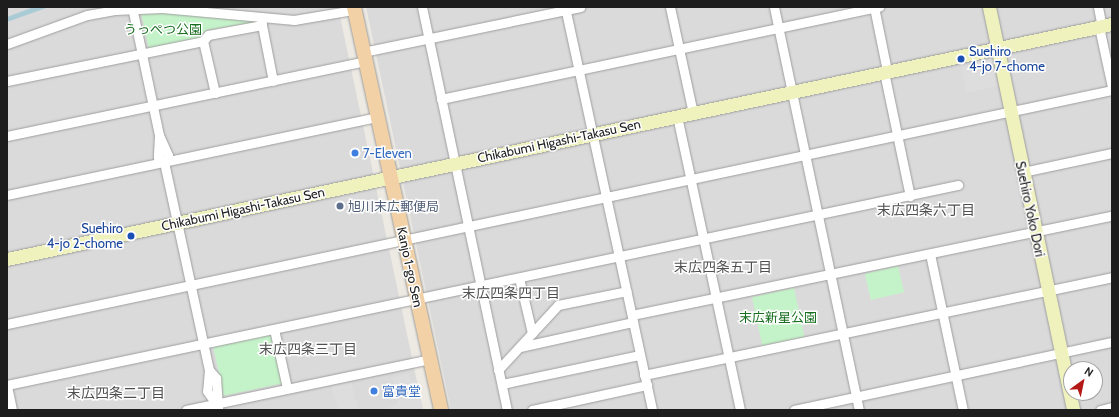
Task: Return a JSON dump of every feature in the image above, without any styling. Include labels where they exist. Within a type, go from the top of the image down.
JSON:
[{"type":"main road","name":"Kanjo 1-go Sen","points":[[354,8],[441,410]]},
{"type":"street","points":[[422,7],[502,384],[506,410]]},
{"type":"street","points":[[7,136],[273,81],[429,39],[566,8],[580,7]]},
{"type":"street","points":[[670,7],[693,114]]},
{"type":"street","points":[[774,7],[859,410]]},
{"type":"street","points":[[441,99],[680,50],[876,7],[886,71],[910,196]]},
{"type":"street","name":"Suehiro Yoko Dori","points":[[989,7],[1010,114],[1073,410]]},
{"type":"street","points":[[7,324],[468,227],[607,196],[1010,114],[1112,88],[1104,26],[1098,7]]},
{"type":"street","points":[[132,8],[159,135],[168,155],[164,162],[209,370],[207,391],[217,407]]},
{"type":"street","points":[[7,44],[87,15],[132,8],[162,8],[261,21],[294,20],[354,8]]},
{"type":"street","points":[[566,8],[652,410]]},
{"type":"street","points":[[7,81],[203,41],[208,35],[261,21]]},
{"type":"street","points":[[261,21],[273,81]]},
{"type":"street","name":"Chikabumi Higashi-Takasu Sen","points":[[7,258],[1104,26]]},
{"type":"street","points":[[203,41],[215,93]]},
{"type":"street","points":[[677,116],[740,410]]},
{"type":"street","points":[[7,196],[377,117]]},
{"type":"street","points":[[1023,172],[1112,153]]},
{"type":"street","points":[[12,410],[7,386],[417,297],[481,286],[958,185]]},
{"type":"street","points":[[520,346],[716,298],[1112,216]]},
{"type":"street","points":[[930,254],[963,410]]},
{"type":"street","points":[[644,375],[1112,277]]},
{"type":"street","points":[[519,278],[532,333]]},
{"type":"street","points":[[498,370],[558,306],[627,291]]},
{"type":"street","points":[[274,329],[288,388]]},
{"type":"street","points":[[794,410],[856,398],[955,375],[1061,354],[1112,342]]},
{"type":"street","points":[[502,384],[640,354]]},
{"type":"street","points":[[186,410],[217,407],[288,388],[430,359]]},
{"type":"street","points":[[532,410],[647,385]]},
{"type":"street","points":[[1100,410],[1112,407]]},
{"type":"shaded area","points":[[7,7],[338,7],[423,410],[7,410]]},
{"type":"shaded area","points":[[366,7],[1112,7],[1112,410],[451,410]]},
{"type":"shaded area","points":[[993,59],[999,85],[967,93],[961,66]]},
{"type":"shaded area","points":[[409,374],[411,381],[416,380],[423,410],[384,410],[398,403],[392,377]]},
{"type":"shaded area","points":[[351,382],[358,410],[338,410],[332,387]]},
{"type":"green space","name":"うっぺつ公園","points":[[164,11],[256,19],[256,22],[207,30],[196,40],[149,49],[141,12]]},
{"type":"green space","points":[[898,266],[904,292],[871,300],[865,274]]},
{"type":"green space","name":"末広新星公園","points":[[794,288],[804,337],[762,346],[752,297]]},
{"type":"green space","points":[[274,334],[284,383],[224,396],[213,347]]},
{"type":"water","points":[[34,7],[49,7],[7,22],[7,17]]},
{"type":"place","name":"Suehiro 4-jo 7-chome","points":[[961,59]]},
{"type":"place","name":"7-Eleven","points":[[355,153]]},
{"type":"place","name":"旭川末広郵便局","points":[[340,206]]},
{"type":"place","name":"Suehiro 4-jo 2-chome","points":[[131,236]]},
{"type":"place","name":"富貴堂","points":[[374,391]]},
{"type":"district","name":"末広四条六丁目","points":[[926,210]]},
{"type":"district","name":"末広四条五丁目","points":[[723,267]]},
{"type":"district","name":"末広四条四丁目","points":[[511,293]]},
{"type":"district","name":"末広四条三丁目","points":[[308,349]]},
{"type":"district","name":"末広四条二丁目","points":[[116,393]]}]
